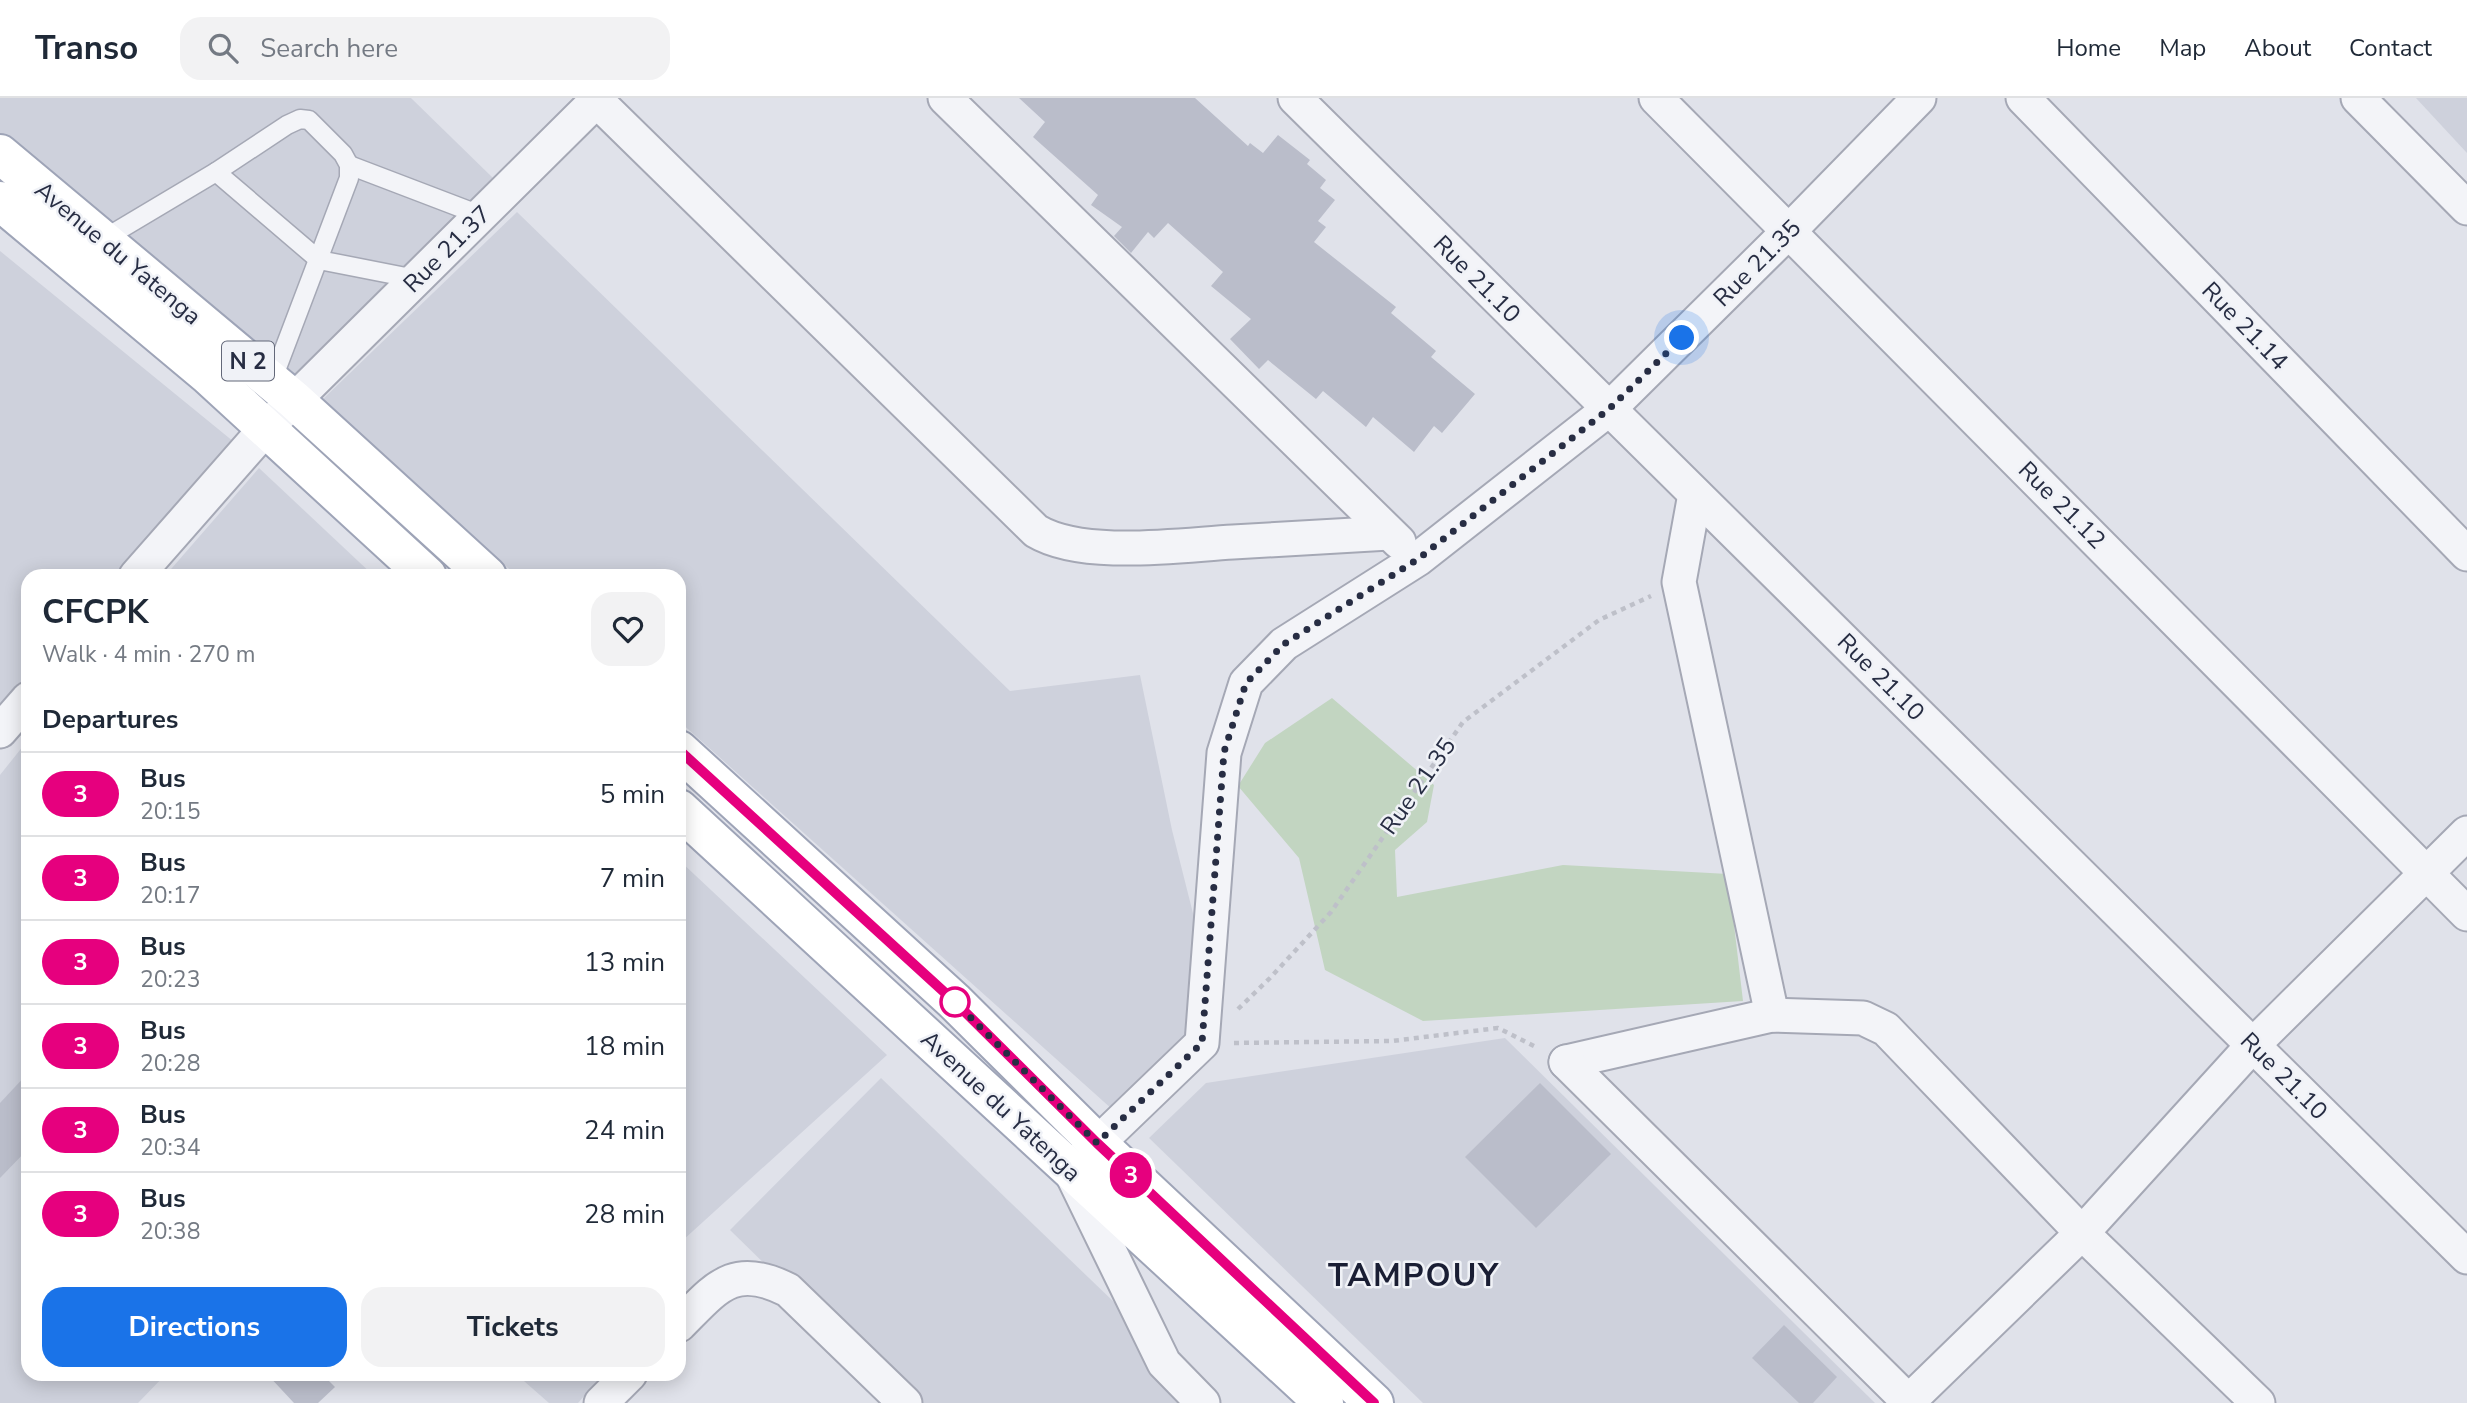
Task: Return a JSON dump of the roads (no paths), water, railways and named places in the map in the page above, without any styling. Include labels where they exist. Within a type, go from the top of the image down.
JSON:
[{"type":"main road","name":"Avenue du Yatenga","points":[[0,154],[283,390],[479,569]]},
{"type":"main road","name":"Avenue du Yatenga","points":[[0,201],[209,376],[419,569]]},
{"type":"main road","name":"Avenue du Yatenga","points":[[686,756],[954,1001],[1097,1143],[1374,1398]]},
{"type":"main road","name":"Avenue du Yatenga","points":[[686,815],[1324,1403]]},
{"type":"street","points":[[945,98],[1418,559]]},
{"type":"street","name":"Rue 21.10","points":[[1294,98],[2467,1256]]},
{"type":"street","name":"Rue 21.12","points":[[1656,98],[2467,914]]},
{"type":"street","name":"Rue 21.35","points":[[1097,1143],[1202,1043],[1224,752],[1246,683],[1284,644],[1418,559],[1609,409],[1919,98]]},
{"type":"street","name":"Rue 21.14","points":[[2023,98],[2467,554]]},
{"type":"street","points":[[2358,98],[2467,208]]},
{"type":"street","points":[[597,99],[1036,531],[1049,538],[1077,544],[1130,548],[1389,533]]},
{"type":"street","name":"Rue 21.37","points":[[142,569],[267,427],[283,390],[416,279],[597,99]]},
{"type":"street","points":[[1695,494],[1679,582],[1772,1014]]},
{"type":"street","points":[[0,730],[21,707]]},
{"type":"street","points":[[2258,1403],[2082,1233],[1886,1029],[1863,1018],[1772,1014],[1566,1062],[1909,1402],[2082,1233],[2253,1045],[2467,833]]},
{"type":"street","points":[[1097,1143],[1070,1170],[1164,1363],[1203,1403]]},
{"type":"street","points":[[686,1318],[717,1287],[743,1278],[767,1280],[788,1290],[905,1403]]},
{"type":"street","points":[[601,1403],[623,1381]]},
{"type":"lane","points":[[102,240],[216,172],[287,125],[309,120],[343,154],[349,165],[349,178],[319,260],[283,390]]},
{"type":"lane","points":[[349,165],[480,215]]},
{"type":"lane","points":[[216,172],[319,260],[416,279]]},
{"type":"district","name":"TAMPOUY","points":[[1414,1275]]}]
